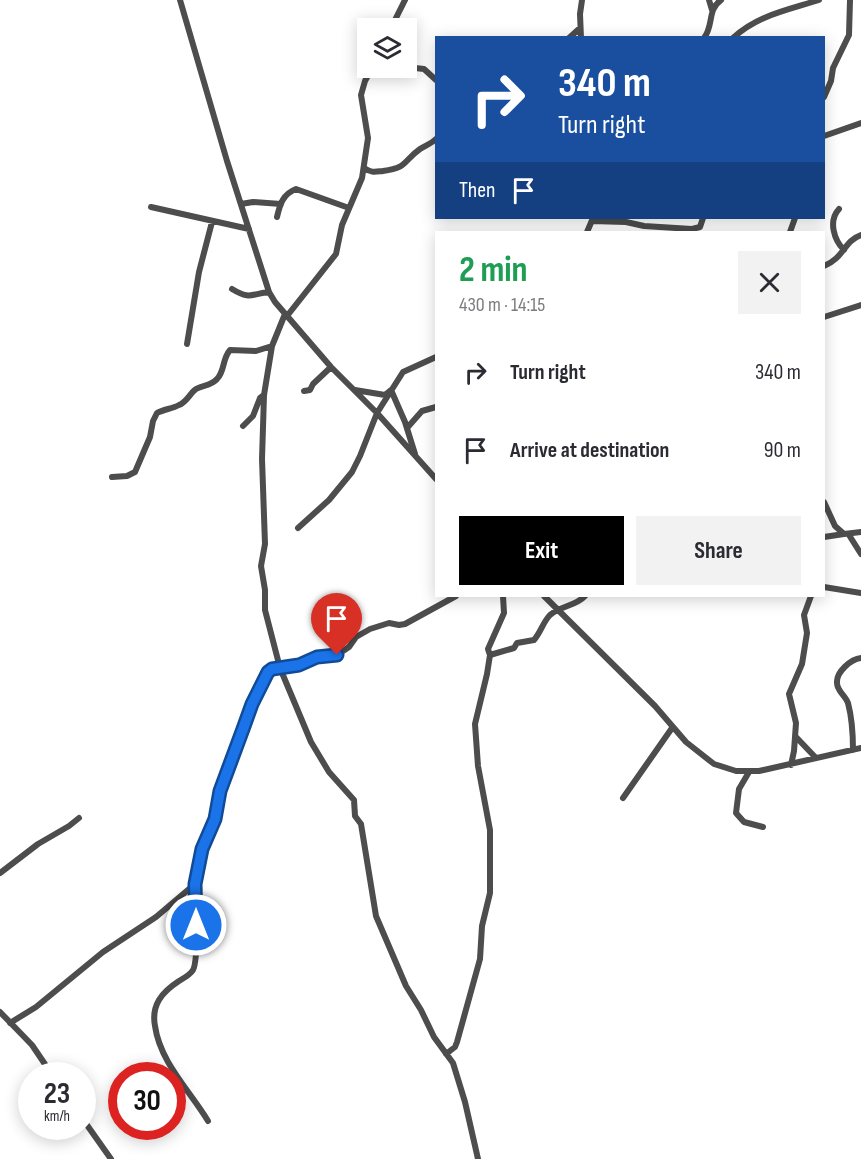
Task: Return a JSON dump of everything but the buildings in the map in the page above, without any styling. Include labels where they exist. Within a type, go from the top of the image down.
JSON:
[{"type":"street","points":[[180,0],[240,204],[269,292],[331,367],[377,413],[435,478]]},
{"type":"street","points":[[396,18],[405,0]]},
{"type":"street","points":[[581,36],[582,0]]},
{"type":"street","points":[[706,36],[710,31],[712,10],[709,0]]},
{"type":"street","points":[[712,10],[721,0]]},
{"type":"street","points":[[735,36],[742,29],[763,17],[819,0]]},
{"type":"street","points":[[825,95],[831,81],[833,68],[849,35],[850,0]]},
{"type":"street","points":[[570,36],[580,28]]},
{"type":"street","points":[[417,68],[424,69],[435,79]]},
{"type":"street","points":[[366,78],[361,95],[368,138],[364,168],[342,225],[338,247],[332,261],[286,315],[272,346],[264,395],[262,459],[265,544],[261,566],[265,590],[265,610],[280,668],[311,742],[329,772],[354,800],[356,816],[361,824],[376,916],[406,986],[434,1037],[453,1063],[465,1102],[477,1159]]},
{"type":"street","points":[[825,136],[861,123]]},
{"type":"street","points":[[364,168],[374,173],[395,170],[418,150],[435,140]]},
{"type":"street","points":[[277,217],[280,204],[286,195],[296,189],[350,208]]},
{"type":"street","points":[[240,204],[253,202],[280,204]]},
{"type":"street","points":[[151,207],[249,229]]},
{"type":"street","points":[[839,209],[834,216],[834,234],[844,250]]},
{"type":"street","points":[[593,219],[636,220],[644,226],[696,229],[700,227],[703,219]]},
{"type":"street","points":[[187,345],[199,272],[212,222]]},
{"type":"street","points":[[825,266],[831,263],[850,241],[861,235]]},
{"type":"street","points":[[232,289],[249,297],[269,292]]},
{"type":"street","points":[[825,317],[861,305]]},
{"type":"street","points":[[112,477],[127,476],[135,472],[150,437],[157,413],[178,406],[186,401],[195,390],[210,385],[218,379],[230,350],[256,351],[272,346]]},
{"type":"street","points":[[298,528],[342,487],[360,456],[377,413],[403,372],[435,357]]},
{"type":"street","points":[[304,391],[310,390],[313,384],[331,367]]},
{"type":"street","points":[[354,390],[385,395],[391,390]]},
{"type":"street","points":[[391,390],[417,458]]},
{"type":"street","points":[[243,426],[253,416],[260,398],[264,395]]},
{"type":"street","points":[[407,428],[422,411],[435,407]]},
{"type":"street","points":[[825,504],[835,526],[846,534],[861,554]]},
{"type":"street","points":[[825,537],[861,532]]},
{"type":"street","points":[[825,587],[861,593]]},
{"type":"street","points":[[208,1121],[164,1052],[158,1038],[154,1013],[162,994],[191,973],[195,965],[197,950],[195,884],[202,849],[215,819],[220,791],[252,704],[268,672],[299,665],[317,657],[337,655],[349,647],[363,632],[389,624],[399,626],[405,624],[454,597]]},
{"type":"street","points":[[446,1054],[455,1047],[457,1042],[480,959],[482,927],[490,893],[490,830],[478,766],[475,724],[487,674],[489,646],[504,613],[503,597]]},
{"type":"street","points":[[545,597],[655,706],[672,728],[707,760],[722,768],[749,772],[791,765],[861,748]]},
{"type":"street","points":[[489,655],[514,648],[517,643],[534,640],[548,617],[584,597]]},
{"type":"street","points":[[791,765],[796,737],[795,711],[789,694],[802,664],[807,633],[804,615],[811,597]]},
{"type":"street","points":[[853,750],[853,726],[849,706],[838,689],[837,680],[838,675],[852,660],[861,658]]},
{"type":"street","points":[[623,798],[672,728]]},
{"type":"street","points":[[796,737],[816,758]]},
{"type":"street","points":[[749,772],[739,789],[736,813],[744,822],[763,827]]},
{"type":"street","points":[[0,873],[38,844],[79,818]]},
{"type":"street","points":[[10,1023],[36,1007],[103,952],[156,917],[195,884]]},
{"type":"street","points":[[0,1012],[32,1045],[44,1062]]},
{"type":"street","points":[[96,1138],[111,1159]]},
{"type":"route","points":[[196,925],[195,884],[202,849],[215,819],[220,791],[252,704],[268,672],[272,669],[299,665],[317,657],[337,655]]}]
